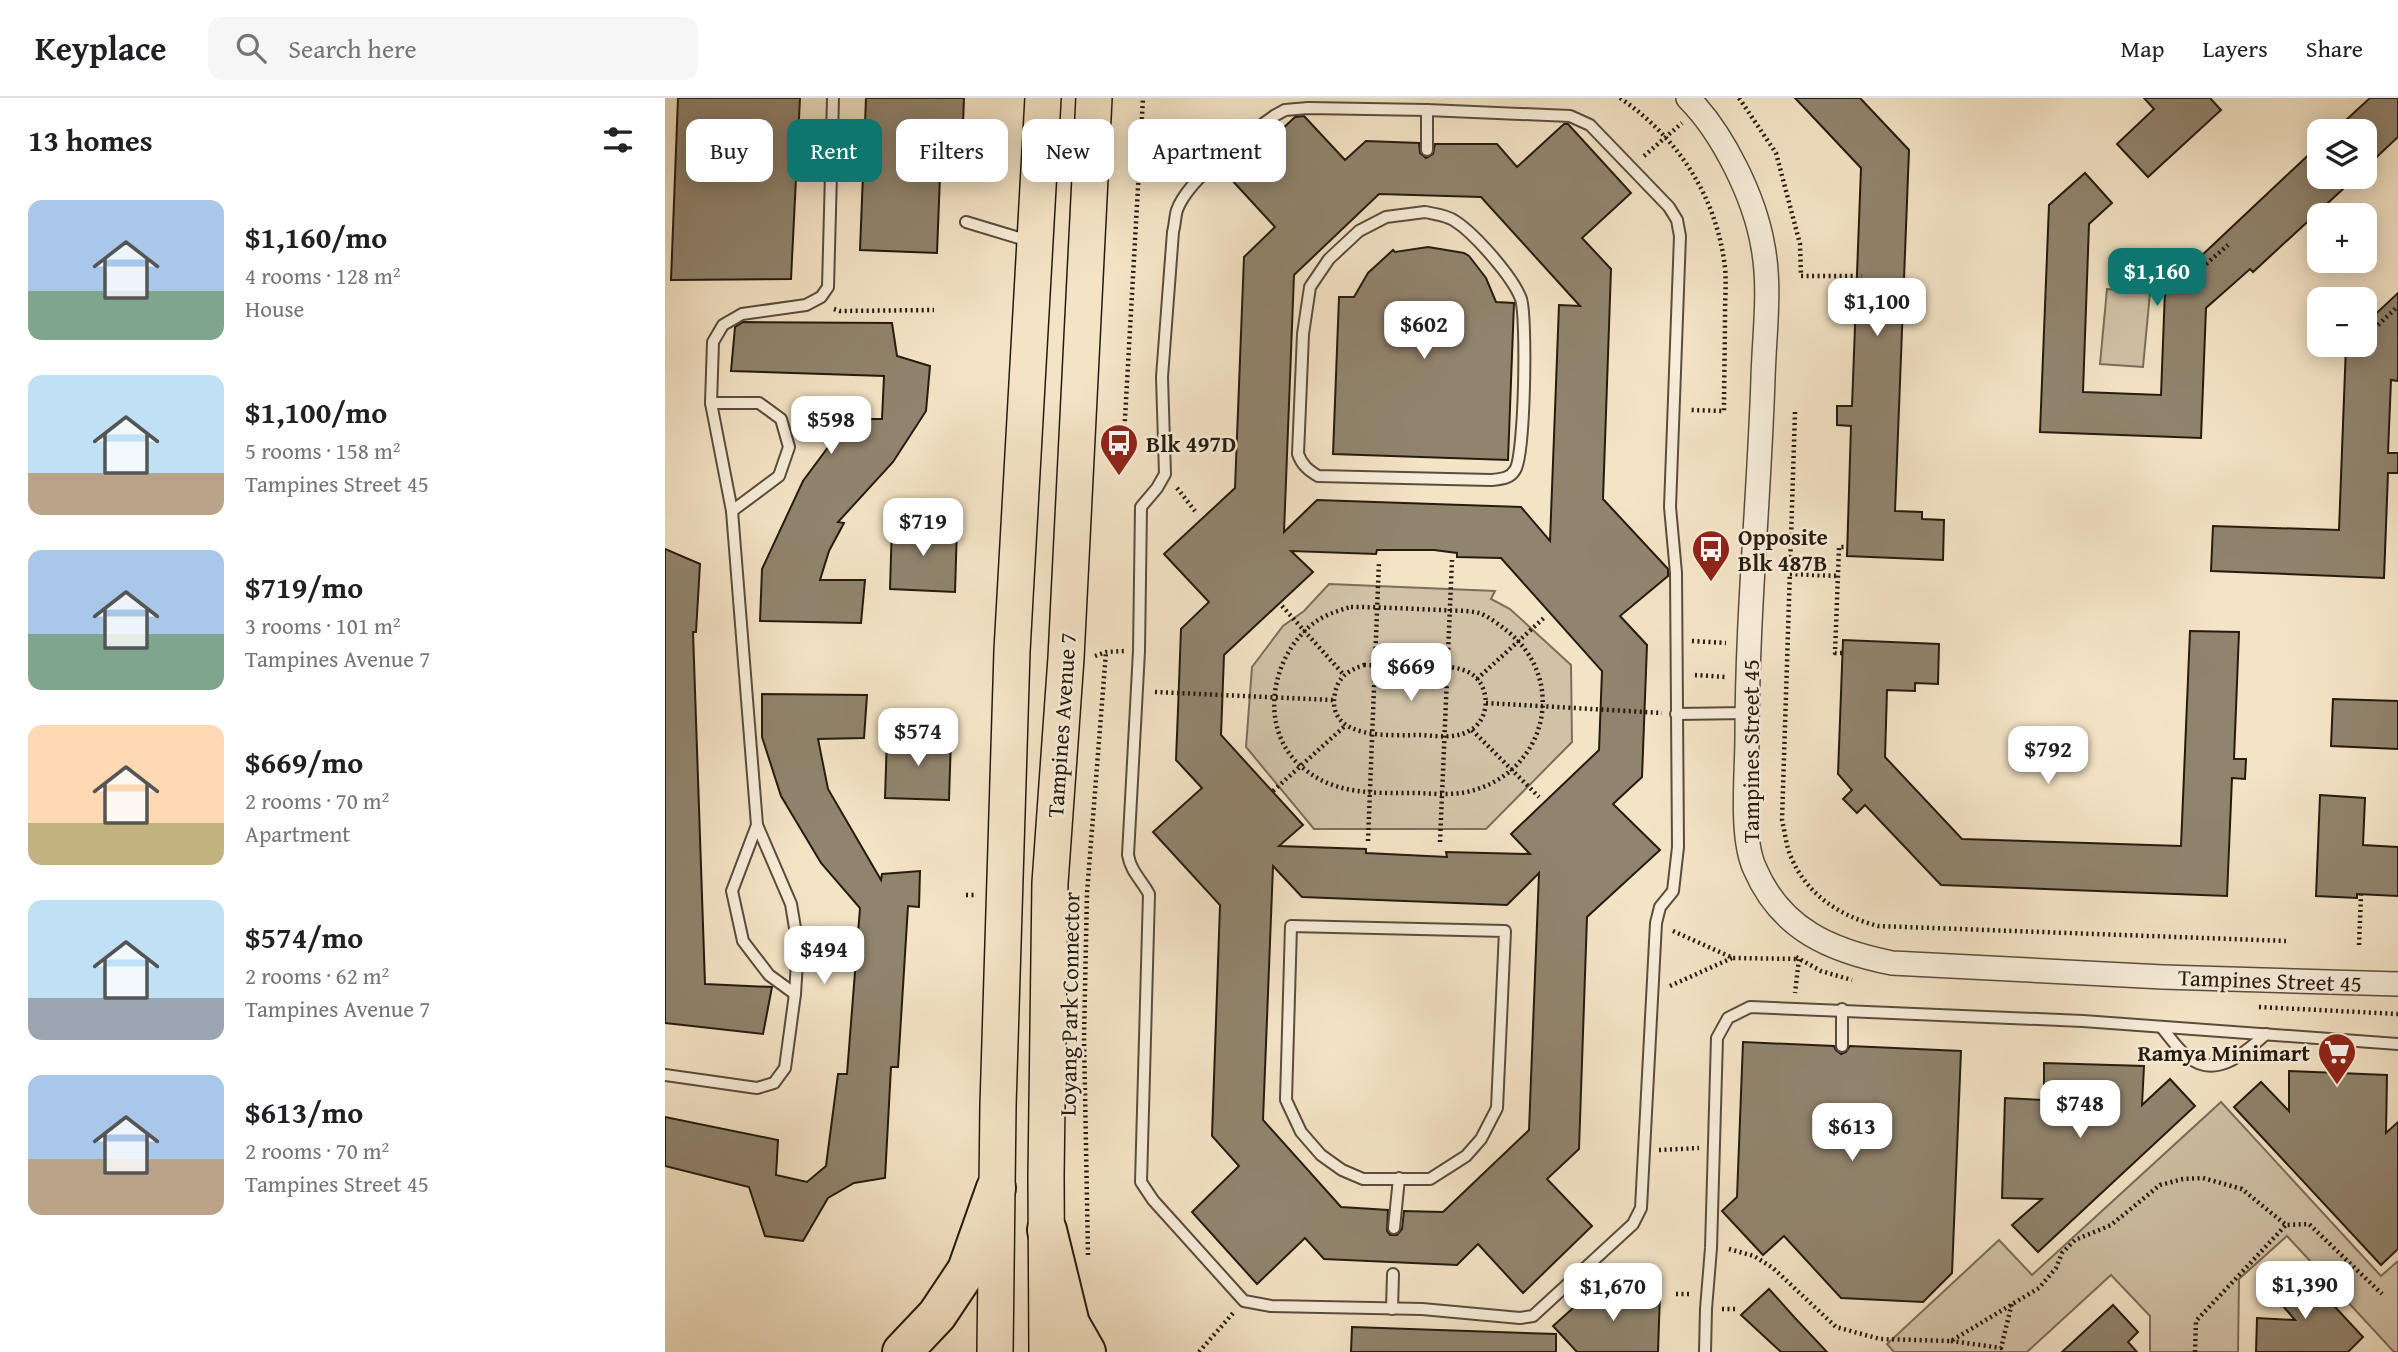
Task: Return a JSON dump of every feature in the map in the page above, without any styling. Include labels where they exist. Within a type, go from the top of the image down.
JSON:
[{"type":"highway","points":[[902,1352],[937,1315],[967,1269],[996,1188]]},
{"type":"highway","points":[[1047,1230],[1070,1324],[1086,1352]]},
{"type":"main road","name":"Tampines Avenue 7","points":[[995,1352],[996,1188],[1012,651],[1043,98]]},
{"type":"main road","name":"Tampines Avenue 7","points":[[1047,1352],[1050,883],[1066,658],[1097,109]]},
{"type":"street","name":"Tampines Street 45","points":[[1688,98],[1699,109],[1736,167],[1758,223],[1764,251],[1766,280],[1762,413],[1752,568],[1747,713],[1747,839],[1754,868],[1769,896],[1812,936],[1855,956],[1892,963],[2044,972],[2398,984]]},
{"type":"lane","points":[[665,1075],[757,1088],[774,1083],[785,1068],[796,994],[798,946],[791,904],[757,825],[732,510],[711,403],[713,342],[723,325],[742,314],[806,305],[821,297],[828,288],[833,98]]},
{"type":"lane","points":[[1285,110],[1427,110],[1570,116],[1590,125],[1632,169],[1669,207],[1677,220],[1680,236],[1670,507],[1676,573],[1676,869],[1673,891],[1660,907],[1656,923],[1641,1208],[1633,1224],[1533,1316],[1520,1318],[1422,1309],[1271,1306],[1244,1301],[1153,1200],[1141,1182],[1149,894],[1131,869],[1128,855],[1139,651],[1141,507],[1165,474],[1162,377],[1177,210],[1187,193],[1205,173],[1260,126],[1285,110]]},
{"type":"lane","points":[[1427,110],[1427,150]]},
{"type":"lane","points":[[1425,212],[1453,219],[1483,245],[1522,301],[1524,326],[1520,456],[1515,471],[1507,478],[1491,480],[1318,476],[1307,470],[1300,461],[1299,401],[1305,314],[1310,287],[1329,259],[1359,231],[1386,217],[1425,212]]},
{"type":"lane","points":[[966,222],[1035,242]]},
{"type":"lane","points":[[711,403],[759,403],[781,419],[789,447],[779,476],[732,510]]},
{"type":"lane","points":[[1677,714],[1747,713]]},
{"type":"lane","points":[[757,825],[732,891],[743,941],[769,975],[796,994]]},
{"type":"lane","points":[[1291,926],[1505,931],[1497,1108],[1481,1139],[1466,1156],[1430,1179],[1399,1178],[1363,1179],[1342,1171],[1321,1155],[1301,1132],[1286,1100],[1291,926]]},
{"type":"lane","points":[[1705,1352],[1717,1038],[1728,1018],[1750,1007],[2083,1021],[2398,1044]]},
{"type":"lane","points":[[1842,1009],[1843,1046]]},
{"type":"lane","points":[[2162,1028],[2189,1058],[2217,1065],[2229,1063],[2266,1034]]},
{"type":"lane","points":[[1394,1228],[1399,1178]]},
{"type":"lane","points":[[1392,1309],[1393,1274]]},
{"type":"path","points":[[1123,454],[1143,98]]},
{"type":"path","points":[[1620,98],[1649,119],[1665,136],[1700,183],[1717,225],[1725,262],[1724,411],[1690,410]]},
{"type":"path","points":[[1739,98],[1776,153],[1800,244],[1801,276],[1862,276]]},
{"type":"path","points":[[1632,169],[1665,136]]},
{"type":"path","points":[[2206,264],[2228,245]]},
{"type":"path","points":[[821,297],[827,306],[840,311],[934,310]]},
{"type":"path","points":[[2378,325],[2396,308]]},
{"type":"path","points":[[1795,412],[1782,820],[1790,856],[1801,876],[1820,898],[1840,912],[1878,926],[2286,941]]},
{"type":"path","points":[[1165,474],[1195,511]]},
{"type":"path","points":[[1842,653],[1835,653],[1839,547],[1847,547]]},
{"type":"path","points":[[1440,842],[1452,560]]},
{"type":"path","points":[[1368,841],[1379,561]]},
{"type":"path","points":[[1789,574],[1838,576]]},
{"type":"path","points":[[1282,607],[1344,675]]},
{"type":"path","points":[[1351,607],[1378,607],[1479,613],[1497,623],[1518,641],[1534,664],[1541,687],[1542,707],[1540,726],[1533,747],[1513,770],[1486,787],[1464,793],[1370,793],[1323,783],[1300,766],[1279,734],[1275,716],[1275,698],[1282,660],[1305,631],[1332,612],[1351,607]]},
{"type":"path","points":[[1477,679],[1546,616]]},
{"type":"path","points":[[1676,640],[1727,643]]},
{"type":"path","points":[[1066,658],[1096,656],[1106,652],[1139,651]]},
{"type":"path","name":"Loyang Park Connector","points":[[1088,1260],[1084,1038],[1087,893],[1106,652]]},
{"type":"path","points":[[1364,665],[1375,666],[1448,667],[1471,673],[1486,692],[1484,714],[1472,730],[1454,736],[1373,735],[1346,725],[1337,715],[1333,700],[1336,686],[1344,675],[1364,665]]},
{"type":"path","points":[[1675,675],[1725,677]]},
{"type":"path","points":[[1136,691],[1333,700]]},
{"type":"path","points":[[1486,703],[1677,714]]},
{"type":"path","points":[[1273,791],[1346,725]]},
{"type":"path","points":[[1472,730],[1539,797]]},
{"type":"path","points":[[2359,945],[2361,895]]},
{"type":"path","points":[[1656,923],[1733,958],[1799,959],[1794,1008]]},
{"type":"path","points":[[1654,993],[1733,958]]},
{"type":"path","points":[[1644,1150],[1695,1148]]},
{"type":"path","points":[[1951,1341],[2039,1288],[2048,1279],[2062,1253],[2075,1240],[2111,1224],[2159,1185],[2183,1179],[2203,1178],[2242,1189],[2286,1225],[2309,1224],[2382,1294]]},
{"type":"path","points":[[2195,1352],[2196,1321],[2286,1225]]},
{"type":"path","points":[[1711,1248],[1735,1250],[1753,1256],[1773,1268],[1836,1327],[1880,1339],[1951,1341],[2003,1350],[2012,1302]]},
{"type":"path","points":[[1676,1294],[1688,1294]]},
{"type":"path","points":[[1199,1352],[1244,1301]]},
{"type":"shaded area","points":[[2107,289],[2150,293],[2143,367],[2100,364]]},
{"type":"shaded area","points":[[1329,584],[1495,591],[1491,599],[1510,609],[1571,665],[1572,742],[1486,829],[1314,829],[1246,747],[1252,667],[1283,626],[1304,611]]},
{"type":"shaded area","points":[[2221,1102],[2381,1276],[2398,1261],[2398,1352],[2394,1352],[2287,1236],[2239,1279],[2238,1352],[2150,1352],[2150,1316],[2111,1275],[2027,1352],[1894,1352],[1887,1344],[1999,1240],[2032,1275]]},
{"type":"building","points":[[678,98],[800,98],[799,119],[787,119],[787,182],[796,182],[791,279],[671,280]]},
{"type":"building","points":[[866,98],[964,98],[963,119],[896,119],[896,182],[940,182],[937,253],[860,250],[863,182],[882,182],[882,119],[865,119]]},
{"type":"building","points":[[1795,98],[1860,98],[1909,150],[1895,511],[1922,512],[1922,519],[1944,520],[1943,560],[1847,556],[1851,426],[1837,425],[1837,406],[1852,406],[1861,168]]},
{"type":"building","points":[[2144,98],[2210,98],[2221,110],[2148,177],[2117,144],[2154,109]]},
{"type":"building","points":[[2370,98],[2398,98],[2398,137],[2377,157],[2377,119],[2347,119]]},
{"type":"building","points":[[1304,116],[1345,160],[1366,141],[1419,143],[1420,153],[1426,158],[1433,154],[1435,144],[1497,144],[1517,167],[1564,124],[1568,124],[1631,193],[1582,238],[1611,269],[1603,499],[1668,569],[1668,576],[1620,616],[1647,645],[1642,777],[1613,804],[1660,850],[1587,917],[1579,1149],[1547,1179],[1592,1226],[1523,1293],[1478,1244],[1457,1265],[1324,1259],[1305,1238],[1257,1284],[1192,1212],[1239,1166],[1212,1136],[1220,905],[1153,832],[1202,788],[1176,760],[1181,629],[1209,602],[1164,554],[1235,488],[1244,257],[1275,227],[1234,182],[1286,182],[1286,125],[1295,117]],"holes":[[[1379,194],[1481,197],[1580,306],[1559,305],[1550,541],[1521,507],[1317,500],[1284,532],[1294,275]],[[1377,550],[1434,550],[1457,553],[1457,557],[1501,558],[1602,671],[1599,750],[1511,834],[1530,854],[1446,852],[1447,857],[1366,853],[1366,849],[1279,846],[1303,825],[1221,735],[1224,655],[1313,572],[1291,551],[1376,554]],[[1273,866],[1302,897],[1507,905],[1539,873],[1529,1130],[1443,1212],[1404,1211],[1402,1229],[1397,1235],[1390,1235],[1387,1231],[1388,1210],[1341,1207],[1263,1120]]]},
{"type":"building","points":[[2307,156],[2307,189],[2343,189],[2328,203],[2307,203],[2307,222],[2253,272],[2250,269],[2206,308],[2201,438],[2040,432],[2049,205],[2085,173],[2112,203],[2089,224],[2083,392],[2161,395],[2165,290]]},
{"type":"building","points":[[1428,247],[1469,256],[1486,278],[1496,302],[1514,303],[1508,460],[1333,454],[1339,297],[1354,297],[1368,273],[1393,250],[1395,252]]},
{"type":"building","points":[[2398,293],[2398,381],[2391,380],[2388,453],[2398,453],[2398,473],[2388,473],[2384,578],[2211,571],[2213,526],[2339,530],[2346,357],[2377,357],[2377,313]]},
{"type":"building","points":[[743,322],[892,323],[897,356],[930,366],[926,411],[893,462],[838,522],[844,523],[829,551],[820,580],[865,580],[861,623],[760,621],[762,569],[803,481],[849,419],[882,419],[884,376],[731,371],[735,327]]},
{"type":"building","points":[[892,524],[957,527],[955,592],[890,589]]},
{"type":"building","points":[[665,549],[700,564],[696,632],[693,632],[705,984],[772,987],[763,1034],[665,1023]]},
{"type":"building","points":[[2190,631],[2239,632],[2234,759],[2246,759],[2245,779],[2232,778],[2227,896],[1941,885],[1865,805],[1857,813],[1843,799],[1852,790],[1838,774],[1843,640],[1939,644],[1938,684],[1915,683],[1915,691],[1887,690],[1885,757],[1962,839],[2181,846]]},
{"type":"building","points":[[762,694],[867,695],[864,738],[818,739],[828,789],[881,880],[882,874],[920,871],[919,907],[908,906],[898,1067],[891,1067],[885,1178],[854,1183],[828,1198],[803,1241],[765,1236],[749,1187],[665,1166],[665,1117],[778,1140],[776,1175],[807,1182],[826,1166],[838,1074],[847,1074],[860,908],[821,863],[781,796],[762,737]]},
{"type":"building","points":[[2333,699],[2398,701],[2398,749],[2331,746]]},
{"type":"building","points":[[887,736],[951,738],[949,800],[885,798]]},
{"type":"building","points":[[2320,795],[2365,798],[2363,845],[2398,847],[2398,896],[2316,896]]},
{"type":"building","points":[[1743,1042],[1834,1046],[1841,1054],[1850,1046],[1961,1051],[1952,1273],[1923,1302],[1841,1298],[1784,1236],[1763,1255],[1722,1211],[1737,1197]]},
{"type":"building","points":[[2044,1063],[2144,1066],[2142,1105],[2170,1079],[2195,1106],[2038,1252],[2012,1225],[2042,1199],[2002,1198],[2005,1098],[2044,1100]]},
{"type":"building","points":[[2289,1071],[2387,1075],[2386,1133],[2398,1122],[2398,1249],[2381,1265],[2234,1107],[2261,1082],[2289,1111]]},
{"type":"building","points":[[2297,1266],[2363,1337],[2348,1352],[2256,1352],[2257,1318],[2295,1320],[2270,1291]]},
{"type":"building","points":[[1769,1289],[1827,1352],[1781,1352],[1741,1315]]},
{"type":"building","points":[[1592,1291],[1660,1293],[1658,1352],[1577,1352],[1553,1326]]},
{"type":"building","points":[[2113,1305],[2138,1332],[2128,1342],[2137,1352],[2062,1352]]},
{"type":"building","points":[[1352,1327],[1556,1334],[1556,1352],[1351,1352]]},
{"type":"place","name":"Blk 497D","points":[[1119,477]]},
{"type":"place","name":"Opposite Blk 487B","points":[[1711,583]]},
{"type":"place","name":"Ramya Minimart","points":[[2337,1086]]}]
